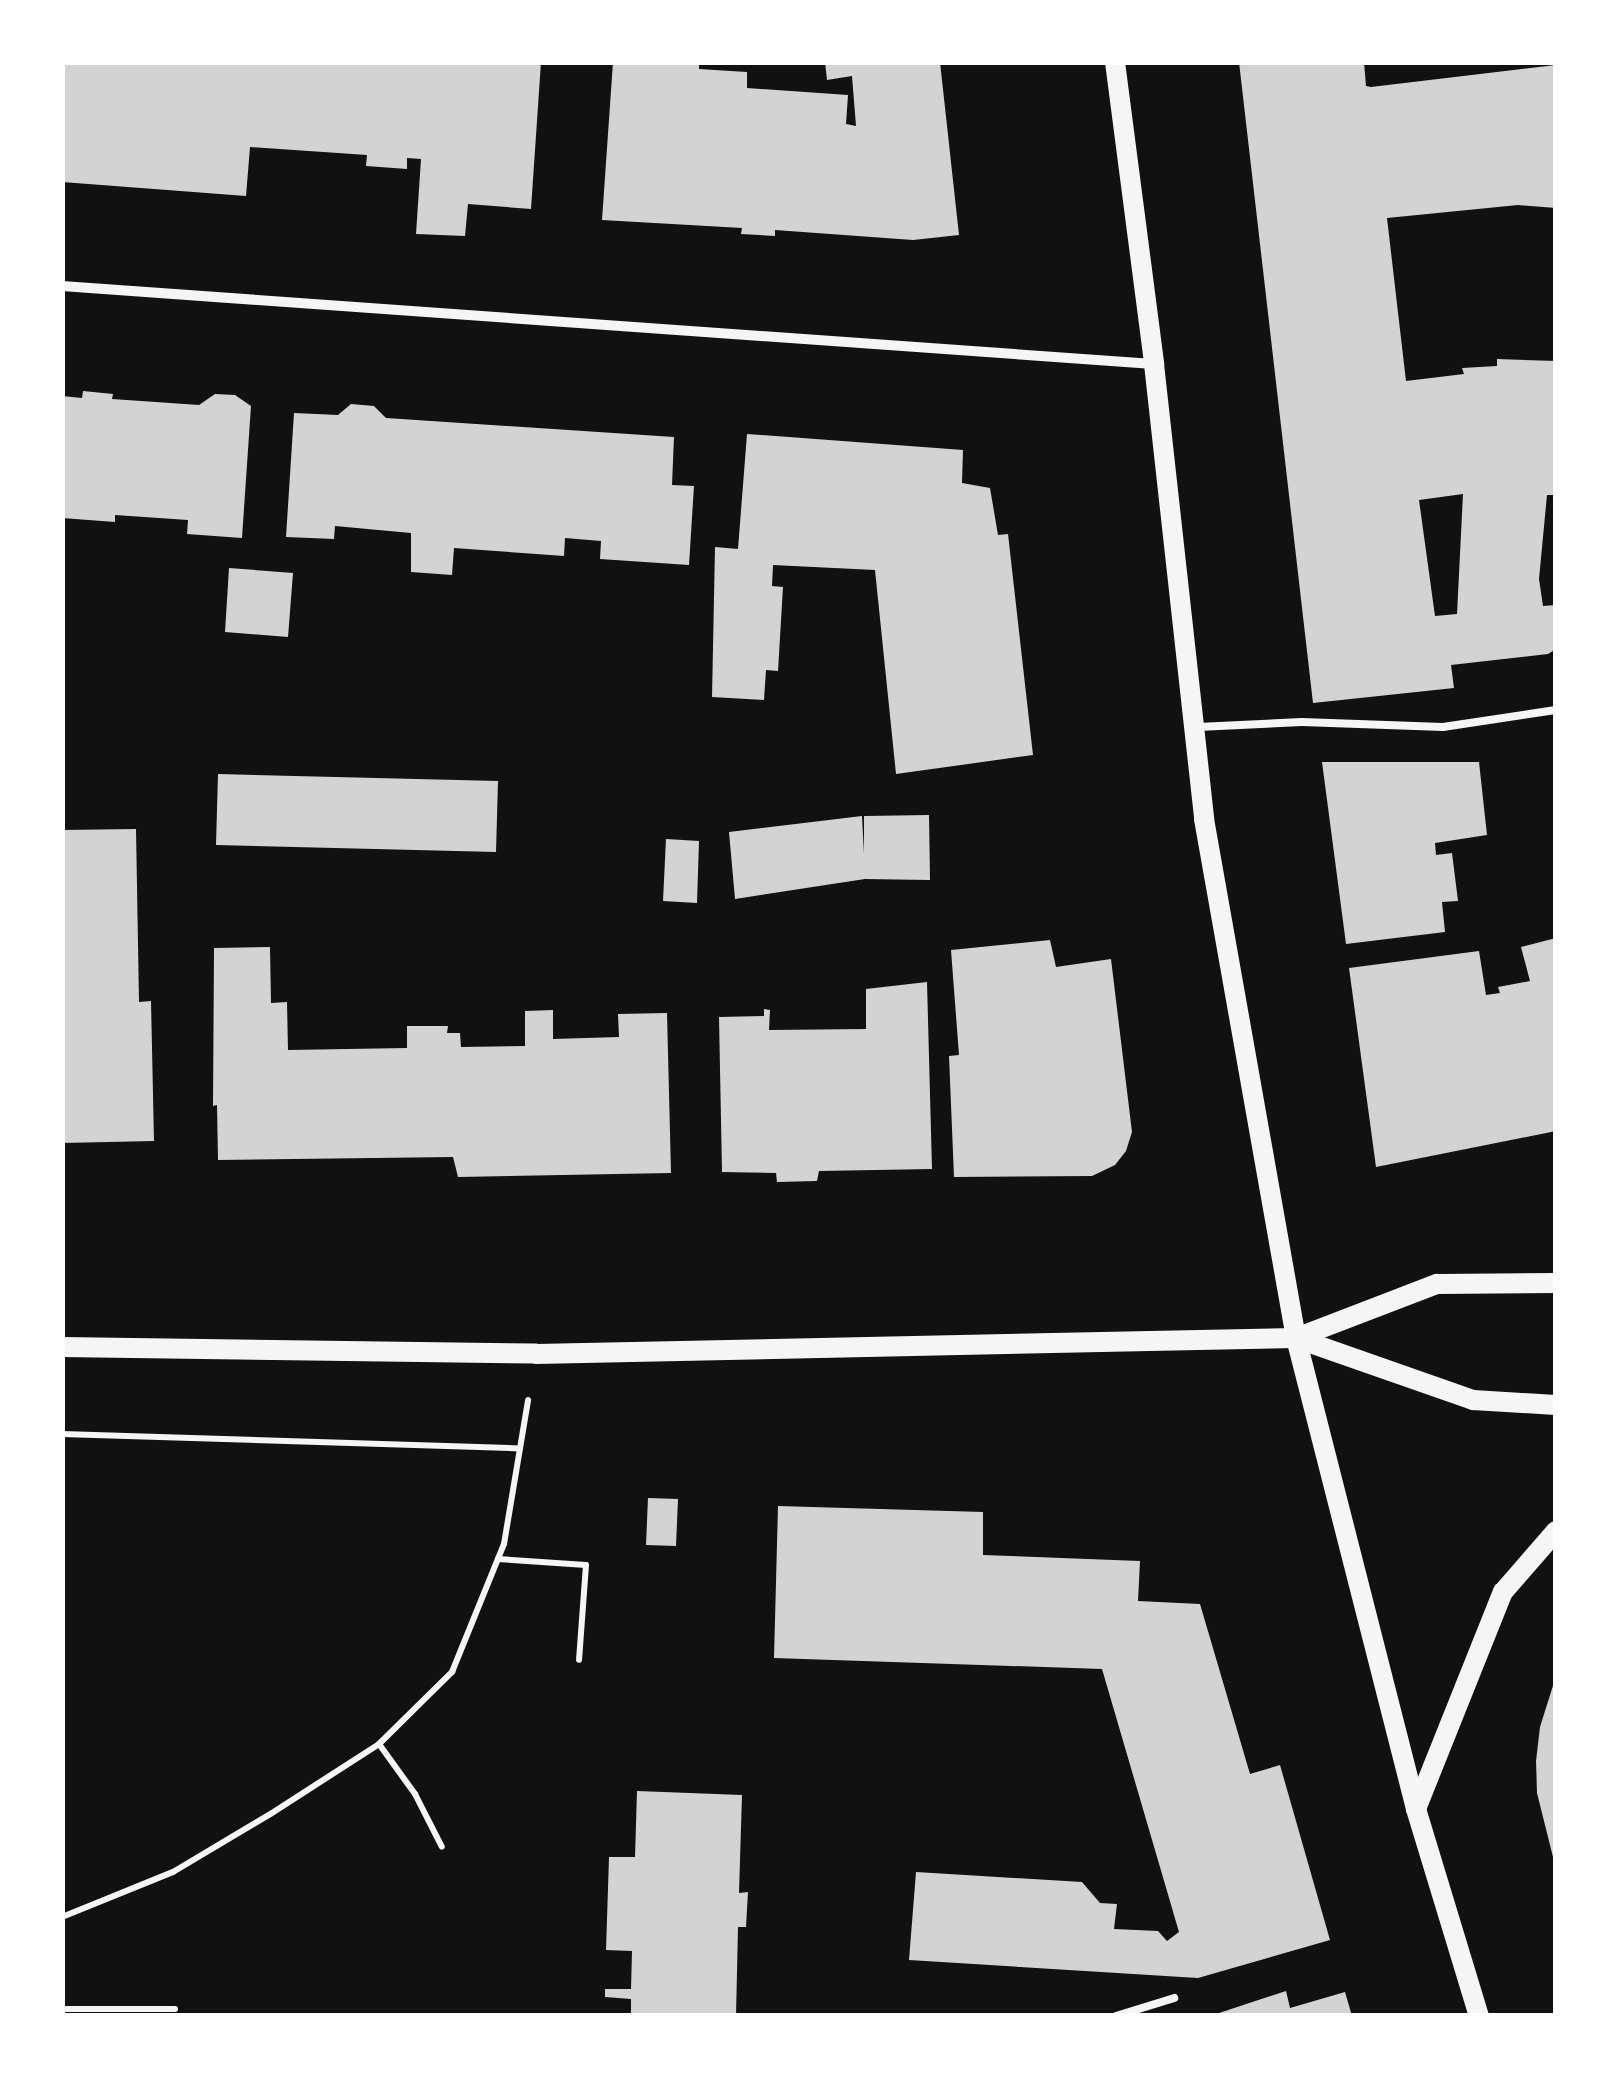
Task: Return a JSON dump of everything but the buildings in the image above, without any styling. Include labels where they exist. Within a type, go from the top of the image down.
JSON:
[{"type":"main road","points":[[1114,62],[1154,364],[1204,819],[1296,1338],[1416,1809],[1479,2016]]},
{"type":"main road","points":[[62,1347],[536,1354],[1296,1338],[1437,1284],[1556,1284]]},
{"type":"main road","points":[[1296,1338],[1473,1400],[1556,1405]]},
{"type":"main road","points":[[1416,1809],[1503,1592],[1556,1531]]},
{"type":"street","points":[[62,286],[1154,364]]},
{"type":"lane","points":[[1194,727],[1302,722],[1443,727],[1556,710]]},
{"type":"lane","points":[[1116,2016],[1174,1998]]},
{"type":"path","points":[[62,1917],[173,1872],[379,1744],[452,1672],[498,1560],[536,1354]]},
{"type":"path","points":[[62,1434],[520,1448]]},
{"type":"path","points":[[498,1560],[586,1565],[579,1660]]},
{"type":"path","points":[[379,1744],[415,1794],[442,1847]]},
{"type":"path","points":[[62,2010],[175,2009]]}]
